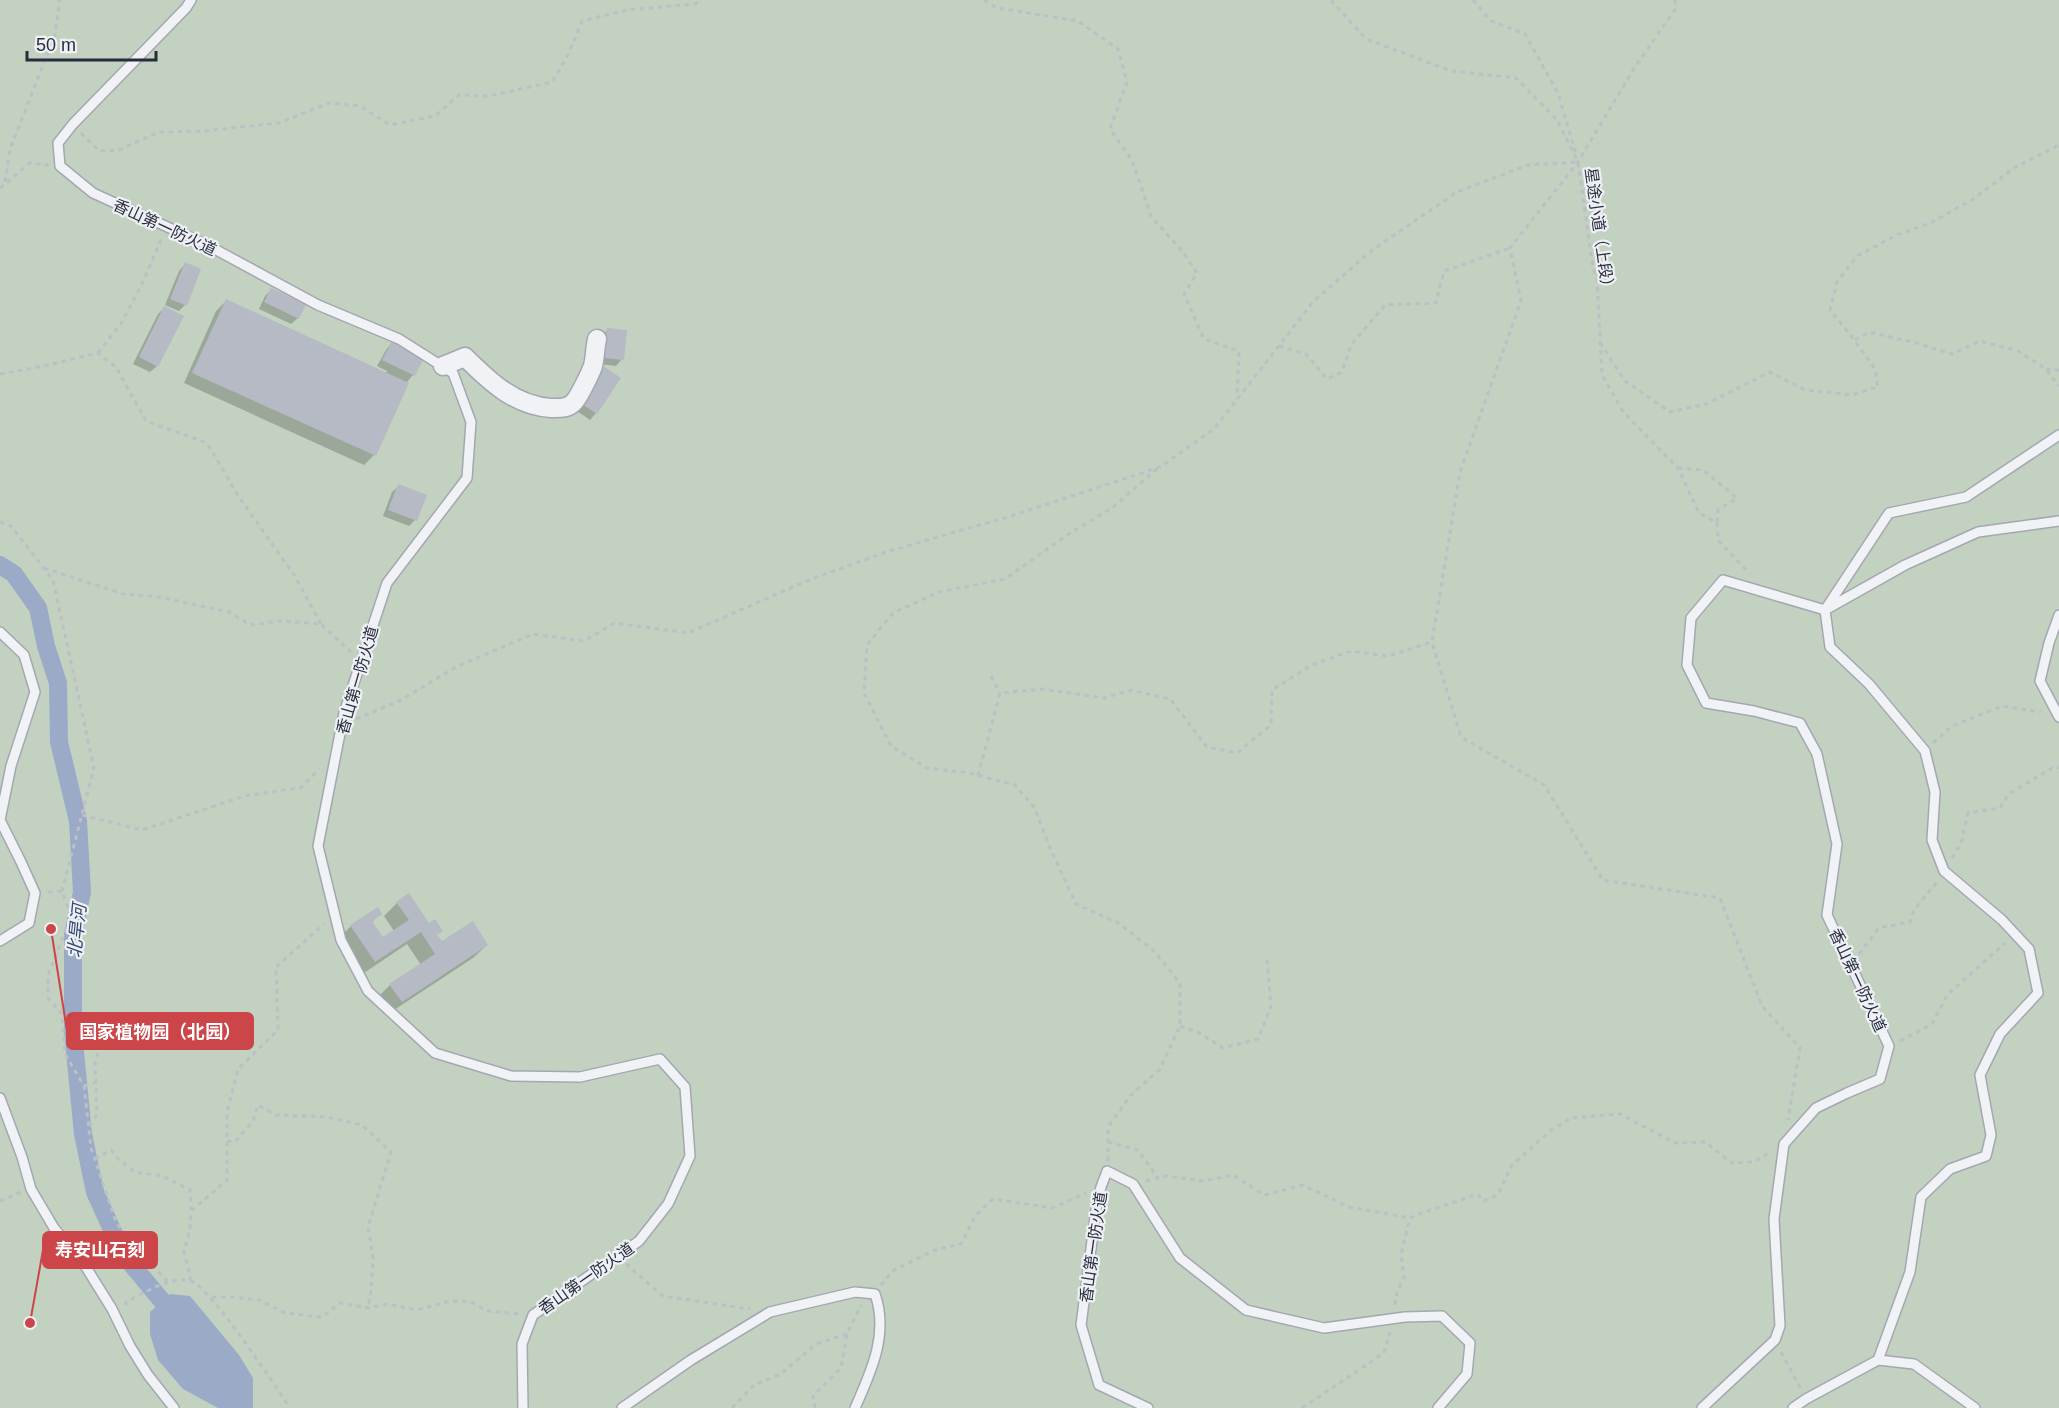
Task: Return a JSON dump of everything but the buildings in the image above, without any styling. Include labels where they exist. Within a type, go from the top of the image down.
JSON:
[{"type":"street","points":[[443,366],[465,357],[484,377],[508,394],[529,404],[564,408],[573,403],[593,366],[597,339]]},
{"type":"lane","points":[[60,166],[58,143],[73,124],[186,8],[191,0]]},
{"type":"lane","name":"香山第一防火道","points":[[60,166],[93,193],[209,246],[318,305],[399,339],[453,373],[471,422],[467,478],[387,583],[342,725],[318,846],[341,940],[368,991],[435,1053],[511,1076],[580,1077],[660,1059],[686,1087],[690,1156],[668,1204],[639,1241],[533,1315],[522,1344],[522,1408]]},
{"type":"lane","points":[[1878,1360],[1910,1272],[1921,1197],[1950,1169],[1986,1156],[1991,1135],[1980,1075],[2000,1034],[2038,993],[2029,949],[2002,920],[1944,871],[1932,840],[1935,792],[1925,750],[1869,684],[1830,647],[1825,610],[1889,513],[1966,497],[2059,435]]},
{"type":"lane","points":[[1825,610],[1905,565],[1978,532],[2059,521]]},
{"type":"lane","name":"香山第一防火道","points":[[1784,1144],[1816,1108],[1880,1080],[1889,1046],[1827,915],[1837,844],[1817,754],[1812,743],[1800,723],[1754,711],[1707,703],[1687,664],[1691,618],[1723,580],[1825,610]]},
{"type":"lane","points":[[2058,716],[2040,681],[2049,643],[2059,615]]},
{"type":"lane","points":[[0,632],[24,655],[35,692],[11,766],[0,820],[35,893],[29,923],[0,941]]},
{"type":"lane","points":[[0,1098],[31,1189],[54,1228],[84,1264],[148,1376],[174,1408]]},
{"type":"lane","points":[[1702,1408],[1775,1340],[1780,1326],[1774,1219],[1784,1144]]},
{"type":"lane","name":"香山第一防火道","points":[[1148,1408],[1099,1384],[1081,1325],[1101,1187],[1107,1171],[1133,1184],[1180,1258],[1246,1310],[1324,1328],[1394,1319],[1442,1316],[1470,1343],[1467,1374],[1438,1408]]},
{"type":"lane","points":[[622,1408],[691,1360],[770,1312],[855,1292],[874,1294],[879,1306],[880,1343],[855,1408]]},
{"type":"lane","points":[[1793,1408],[1878,1360],[1914,1364],[1975,1408]]},
{"type":"path","points":[[5,182],[10,149],[55,35],[60,0]]},
{"type":"path","points":[[73,124],[99,151],[119,150],[159,132],[203,131],[279,123],[330,103],[360,106],[390,125],[435,116],[459,95],[489,96],[552,82],[568,55],[582,21],[627,10],[695,4],[701,0]]},
{"type":"path","points":[[984,0],[997,8],[1078,21],[1118,49],[1127,81],[1110,129],[1132,160],[1151,216],[1183,252],[1197,273],[1184,294],[1204,339],[1239,351],[1237,399]]},
{"type":"path","name":"星途小道（上段）","points":[[1331,0],[1366,39],[1451,71],[1516,78],[1557,120],[1578,162],[1590,249],[1597,279],[1602,375],[1624,413],[1678,468],[1700,513],[1717,523],[1718,540],[1767,592]]},
{"type":"path","points":[[1473,0],[1491,21],[1525,34],[1558,93],[1578,162]]},
{"type":"path","points":[[1279,346],[1306,354],[1327,379],[1342,372],[1350,345],[1385,304],[1436,303],[1444,271],[1510,249],[1578,162],[1633,70],[1676,8],[1675,0]]},
{"type":"path","points":[[1599,342],[1625,381],[1670,412],[1706,404],[1770,372],[1804,390],[1852,395],[1878,387],[1875,369],[1830,310],[1837,282],[1857,256],[1897,235],[1930,223],[1972,200],[2014,168],[2059,145]]},
{"type":"path","points":[[1107,1171],[1108,1127],[1130,1096],[1160,1069],[1179,1026],[1180,983],[1155,952],[1120,924],[1076,904],[1034,807],[1015,785],[969,773],[927,768],[891,746],[864,693],[867,645],[893,613],[939,592],[1005,579],[1067,535],[1112,508],[1160,467],[1214,429],[1313,302],[1371,251],[1457,192],[1528,165],[1578,162]]},
{"type":"path","points":[[0,188],[30,163],[60,166]]},
{"type":"path","points":[[0,374],[98,353],[128,312],[166,227]]},
{"type":"path","points":[[1133,1184],[1167,1176],[1203,1181],[1233,1175],[1264,1195],[1303,1185],[1349,1207],[1410,1218],[1477,1194],[1484,1201],[1498,1195],[1512,1166],[1550,1131],[1571,1118],[1620,1114],[1675,1143],[1704,1142],[1732,1163],[1753,1162],[1784,1144],[1800,1048],[1762,1006],[1720,898],[1603,880],[1544,785],[1461,737],[1432,642],[1460,472],[1521,301],[1510,249]]},
{"type":"path","points":[[1855,340],[1869,332],[1952,354],[1980,342],[2018,351],[2046,369],[2059,386]]},
{"type":"path","points":[[98,353],[116,367],[146,421],[207,443],[239,496],[294,575],[321,624],[361,661]]},
{"type":"path","points":[[2046,369],[2059,370]]},
{"type":"path","points":[[342,725],[401,700],[456,667],[533,634],[584,641],[615,623],[688,633],[809,580],[886,552],[1011,516],[1160,467]]},
{"type":"path","points":[[1678,468],[1703,470],[1737,498],[1718,510],[1717,523]]},
{"type":"path","points":[[0,522],[11,526],[52,580],[93,768],[62,891],[71,917],[48,975],[48,998],[62,1014],[65,1054],[84,1086],[88,1128],[95,1159],[116,1221],[140,1256],[167,1281]]},
{"type":"path","points":[[43,567],[123,594],[159,597],[229,612],[250,625],[280,621],[321,624]]},
{"type":"path","points":[[1000,693],[1042,690],[1104,698],[1131,690],[1170,699],[1207,747],[1238,753],[1270,725],[1272,690],[1312,664],[1351,651],[1388,656],[1432,642]]},
{"type":"path","points":[[978,776],[1000,693],[990,676]]},
{"type":"path","points":[[1925,750],[1952,726],[2002,706],[2058,716]]},
{"type":"path","points":[[82,816],[141,830],[245,796],[302,787],[337,750]]},
{"type":"path","points":[[35,893],[62,891]]},
{"type":"path","points":[[191,1211],[227,1180],[227,1112],[238,1069],[278,1030],[276,968],[335,914]]},
{"type":"path","points":[[1889,1046],[1932,1024],[1947,994],[2016,934]]},
{"type":"path","points":[[1179,1026],[1200,1033],[1223,1048],[1258,1039],[1271,1006],[1267,960]]},
{"type":"path","points":[[88,1128],[96,1115],[95,1062],[106,1030]]},
{"type":"path","points":[[84,1086],[94,1083]]},
{"type":"path","points":[[227,1141],[235,1142],[253,1121],[258,1105],[276,1115],[327,1118],[362,1125],[391,1152],[368,1227],[373,1258],[372,1291],[368,1308]]},
{"type":"path","points":[[1108,1142],[1138,1150],[1158,1178]]},
{"type":"path","points":[[95,1159],[111,1150],[118,1160],[135,1172],[163,1176],[190,1190],[191,1211],[184,1252],[191,1281]]},
{"type":"path","points":[[874,1294],[894,1269],[935,1250],[961,1244],[975,1216],[993,1199],[1052,1208],[1101,1187]]},
{"type":"path","points":[[0,1201],[31,1189]]},
{"type":"path","points":[[1302,1408],[1384,1353],[1394,1319],[1397,1292],[1404,1277],[1401,1255],[1410,1218]]},
{"type":"path","points":[[617,1256],[663,1296],[770,1312]]},
{"type":"path","points":[[126,1302],[167,1281],[191,1281],[212,1297],[290,1408]]},
{"type":"path","points":[[815,1408],[813,1396],[841,1368],[847,1334],[861,1306],[855,1292]]},
{"type":"path","points":[[212,1297],[259,1300],[285,1314],[322,1317],[340,1303],[368,1308],[387,1304],[417,1310],[451,1301],[471,1302],[486,1311],[533,1315]]},
{"type":"path","points":[[732,1408],[754,1385],[781,1374],[816,1344],[847,1334]]},
{"type":"path","points":[[1775,1340],[1806,1399]]},
{"type":"green space","points":[[0,0],[2059,0],[2059,1408],[0,1408]]},
{"type":"water","points":[[170,1294],[190,1296],[239,1355],[253,1378],[253,1408],[218,1408],[183,1389],[158,1360],[150,1334],[150,1312]]},
{"type":"waterway","name":"北旱河","points":[[0,565],[14,574],[38,608],[46,646],[58,683],[59,742],[78,821],[82,892],[73,935],[73,1031],[83,1134],[95,1192],[123,1254],[177,1319]]},
{"type":"place","name":"国家植物园（北园）","points":[[51,929]]},
{"type":"place","name":"寿安山石刻","points":[[30,1323]]}]
